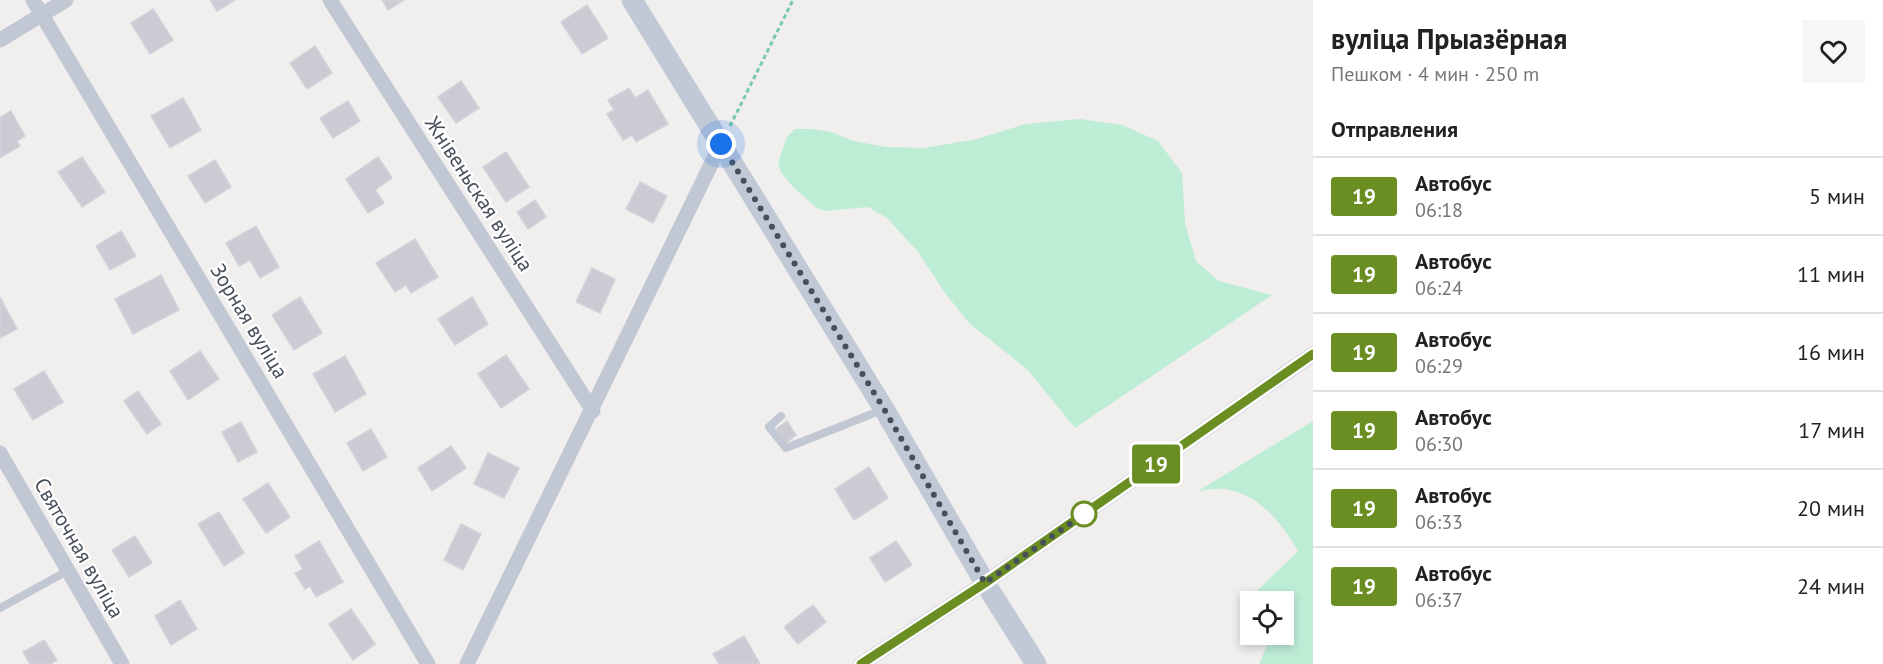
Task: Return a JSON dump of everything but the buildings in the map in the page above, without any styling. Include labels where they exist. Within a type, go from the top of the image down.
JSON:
[{"type":"street","name":"Зорная вуліца","points":[[33,0],[429,664]]},
{"type":"street","points":[[0,40],[66,0]]},
{"type":"street","name":"Жнівеньская вуліца","points":[[330,0],[592,411]]},
{"type":"street","points":[[632,0],[884,409],[985,583],[1036,664]]},
{"type":"street","points":[[467,664],[721,144]]},
{"type":"street","points":[[861,664],[985,583],[1313,354]]},
{"type":"street","name":"Святочная вуліца","points":[[0,453],[122,664]]},
{"type":"lane","points":[[781,416],[769,427],[786,448],[884,409]]},
{"type":"lane","points":[[0,608],[69,570]]},
{"type":"path","points":[[721,144],[793,0]]},
{"type":"green space","points":[[1080,119],[1122,125],[1158,141],[1182,173],[1185,223],[1196,261],[1219,281],[1272,295],[1075,428],[1027,369],[970,324],[945,293],[918,252],[887,218],[868,207],[825,211],[817,208],[792,186],[781,172],[778,163],[787,137],[795,129],[831,132],[853,141],[886,147],[924,148],[977,139],[1025,124]]},
{"type":"green space","points":[[1313,421],[1313,664],[1259,664],[1267,645],[1294,645],[1294,591],[1257,591],[1298,551],[1285,531],[1269,512],[1249,497],[1226,489],[1198,491]]},
{"type":"bus line","name":"19","points":[[861,664],[985,583],[1313,354]]},
{"type":"route","points":[[721,144],[884,409],[985,583],[1084,514]]}]
